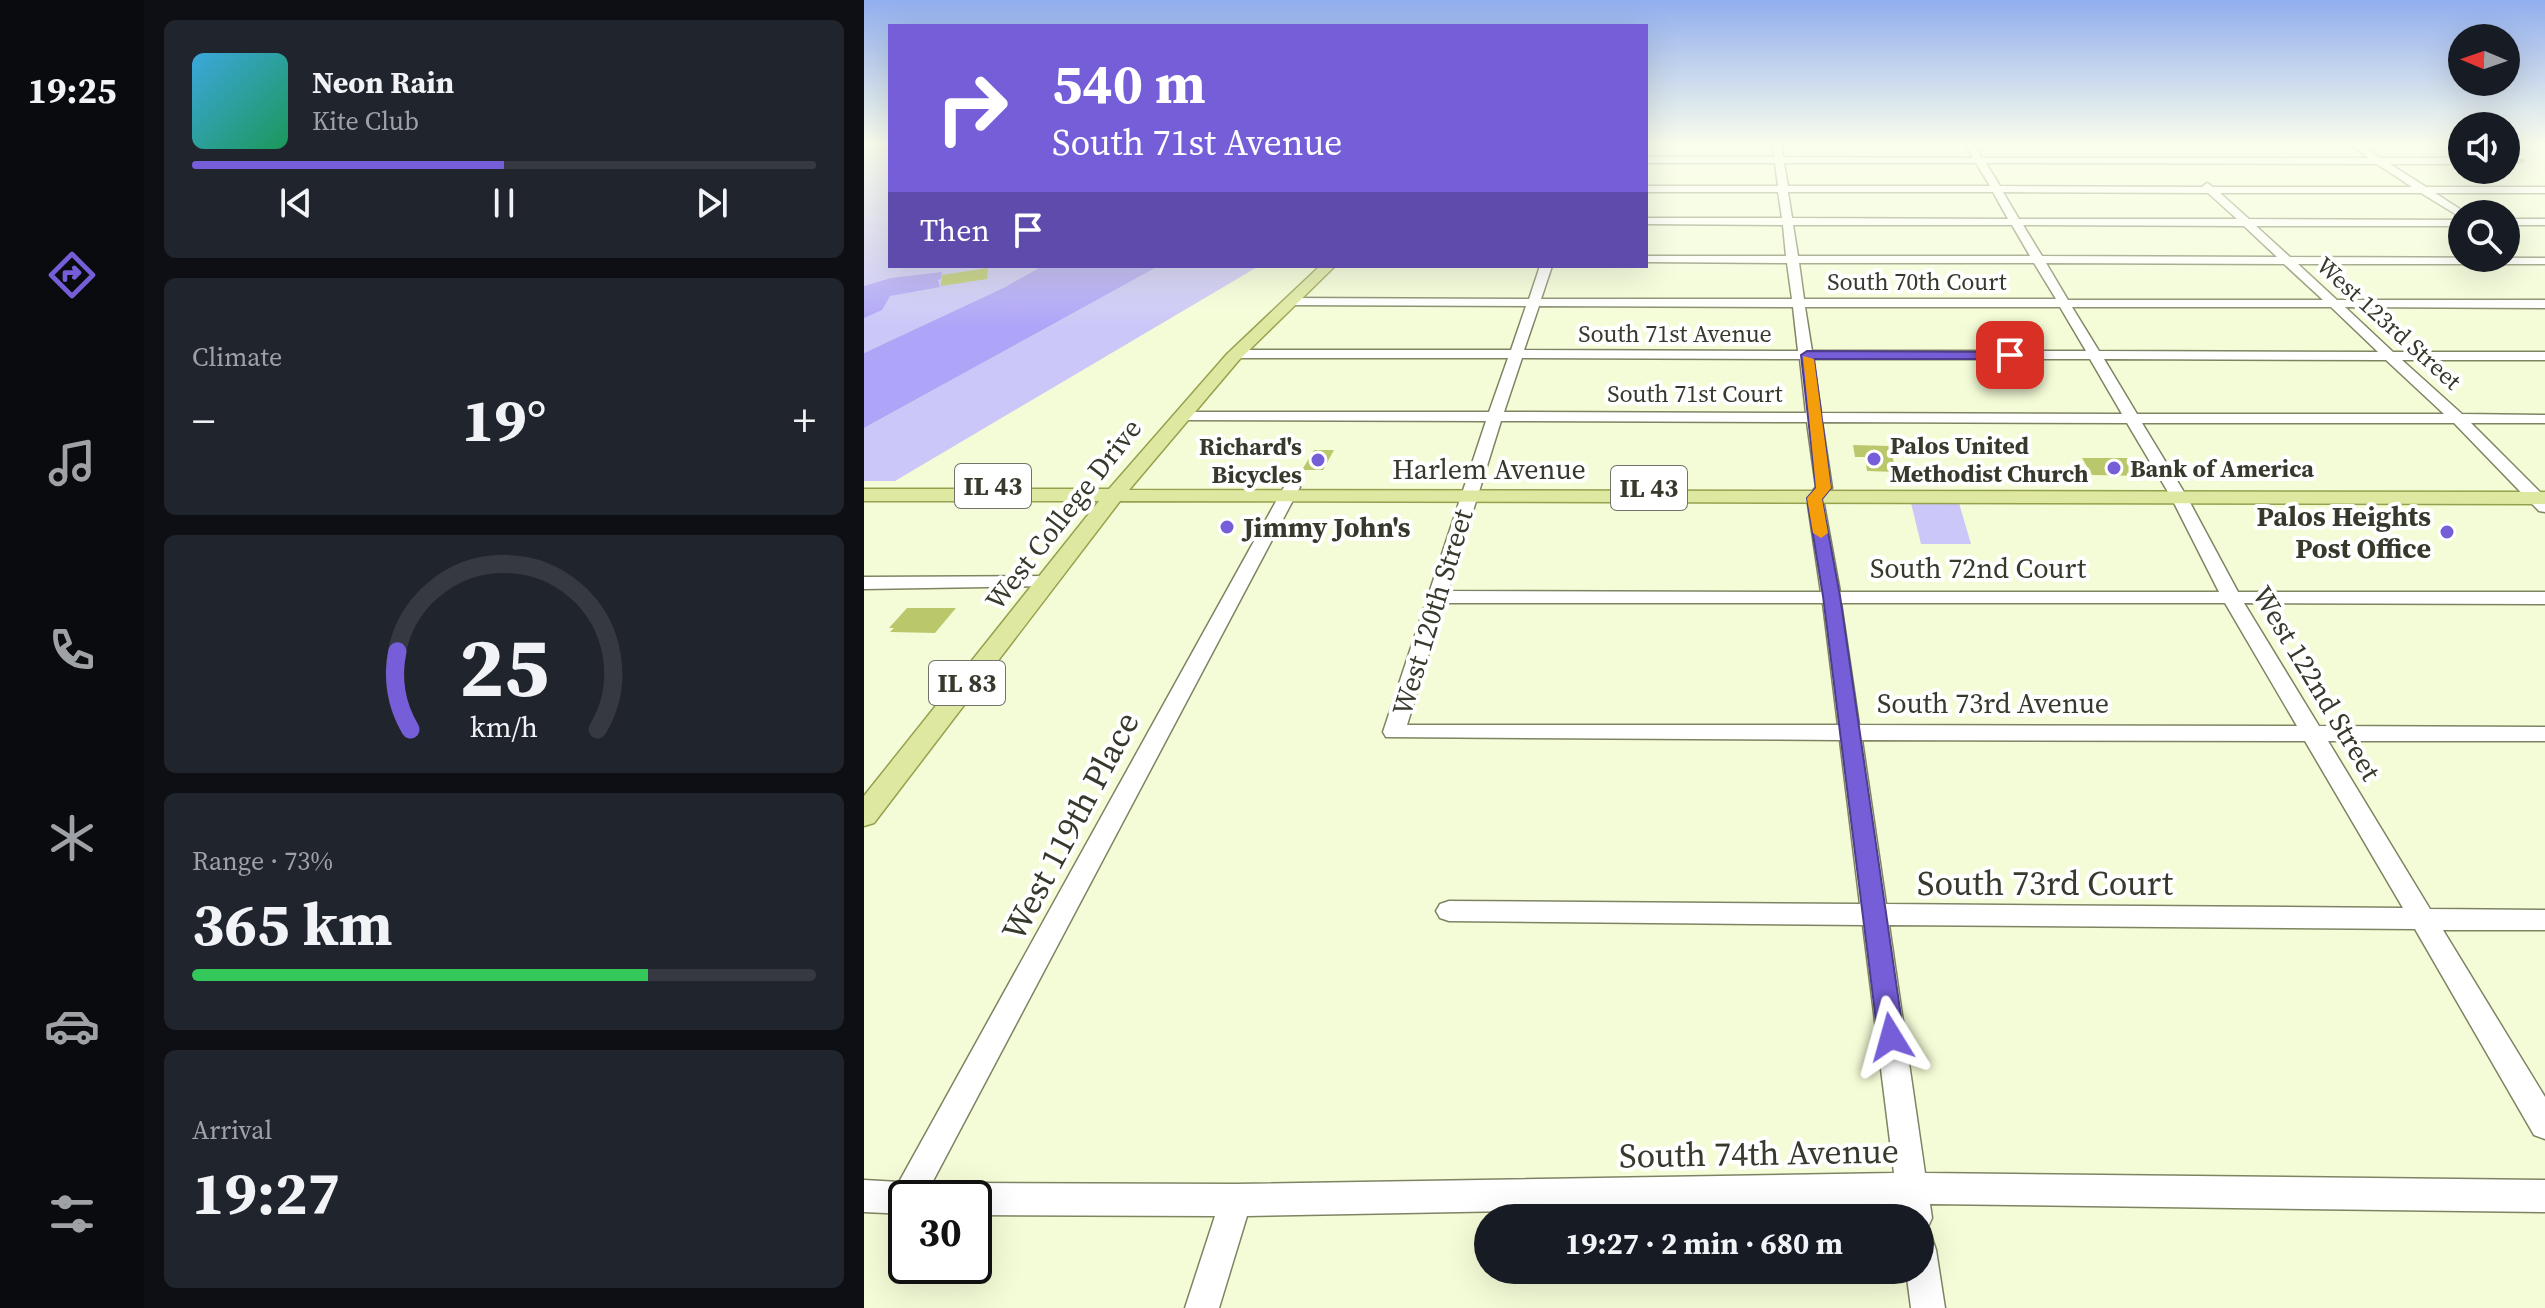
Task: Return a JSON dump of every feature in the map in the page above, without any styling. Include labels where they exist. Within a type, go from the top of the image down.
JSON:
[{"type":"main road","name":"West College Drive","points":[[864,816],[1180,416],[1237,354],[1326,268]]},
{"type":"main road","name":"Harlem Avenue","points":[[864,486],[1117,492]]},
{"type":"main road","name":"Harlem Avenue","points":[[864,495],[1471,492],[2540,497]]},
{"type":"street","points":[[1786,206],[1816,418],[1819,493],[1831,596],[1914,1203]]},
{"type":"street","name":"West 122nd Street","points":[[2007,206],[2177,494],[2231,597],[2545,1125]]},
{"type":"street","name":"West 123rd Street","points":[[2228,206],[2540,497]]},
{"type":"street","points":[[1648,221],[2448,223]]},
{"type":"street","points":[[2520,222],[2545,222]]},
{"type":"street","points":[[2520,251],[2538,261],[2545,269]]},
{"type":"street","points":[[1648,259],[2538,261]]},
{"type":"street","name":"West 120th Street","points":[[1394,732],[1545,268]]},
{"type":"street","name":"South 70th Court","points":[[1289,302],[2545,304]]},
{"type":"street","name":"South 71st Avenue","points":[[1237,354],[2545,356]]},
{"type":"street","name":"South 71st Court","points":[[1180,416],[2545,419]]},
{"type":"street","name":"West 119th Place","points":[[917,1180],[1290,492]]},
{"type":"street","points":[[864,583],[1046,582]]},
{"type":"street","name":"South 72nd Court","points":[[2231,597],[2246,588],[2545,589]]},
{"type":"street","name":"South 72nd Court","points":[[1437,597],[2545,598]]},
{"type":"street","name":"South 73rd Avenue","points":[[1394,732],[2545,734]]},
{"type":"street","name":"South 73rd Court","points":[[1449,911],[2545,920]]},
{"type":"street","points":[[864,1196],[888,1197]]},
{"type":"street","name":"South 74th Avenue","points":[[992,1199],[1914,1203],[2545,1196]]},
{"type":"street","points":[[1202,1308],[1236,1200]]},
{"type":"street","points":[[1925,1284],[1928,1308]]},
{"type":"shaded area","points":[[864,206],[888,206],[888,268],[1038,268],[1005,287],[864,353]]},
{"type":"shaded area","points":[[1038,268],[1155,268],[864,428],[864,353],[1005,287]]},
{"type":"shaded area","points":[[1155,268],[1256,268],[895,481],[864,481],[864,428]]},
{"type":"shaded area","points":[[942,272],[938,280],[940,287],[890,296],[882,310],[864,318],[864,286],[891,278]]},
{"type":"shaded area","points":[[1911,503],[1959,503],[1971,544],[1921,544]]},
{"type":"building","points":[[988,268],[987,279],[941,286],[942,275]]},
{"type":"building","name":"Palos United Methodist Church","points":[[1853,445],[1890,446],[1896,472],[1867,471],[1865,457],[1855,457]]},
{"type":"building","name":"Richard's Bicycles","points":[[1314,450],[1334,450],[1323,470],[1302,470]]},
{"type":"building","name":"Bank of America","points":[[2082,458],[2133,458],[2145,476],[2092,475]]},
{"type":"building","points":[[907,608],[956,608],[935,633],[890,632],[894,628],[889,628]]},
{"type":"slow traffic","points":[[1808,359],[1824,488],[1815,498],[1821,533]]},
{"type":"place","name":"Palos United Methodist Church","points":[[1874,459]]},
{"type":"place","name":"Richard's Bicycles","points":[[1318,460]]},
{"type":"place","name":"Bank of America","points":[[2114,468]]},
{"type":"place","name":"Jimmy John's","points":[[1227,527]]},
{"type":"place","name":"Palos Heights Post Office","points":[[2447,532]]},
{"type":"route","points":[[1891,1037],[1815,498],[1824,488],[1807,355],[2010,355]]}]
